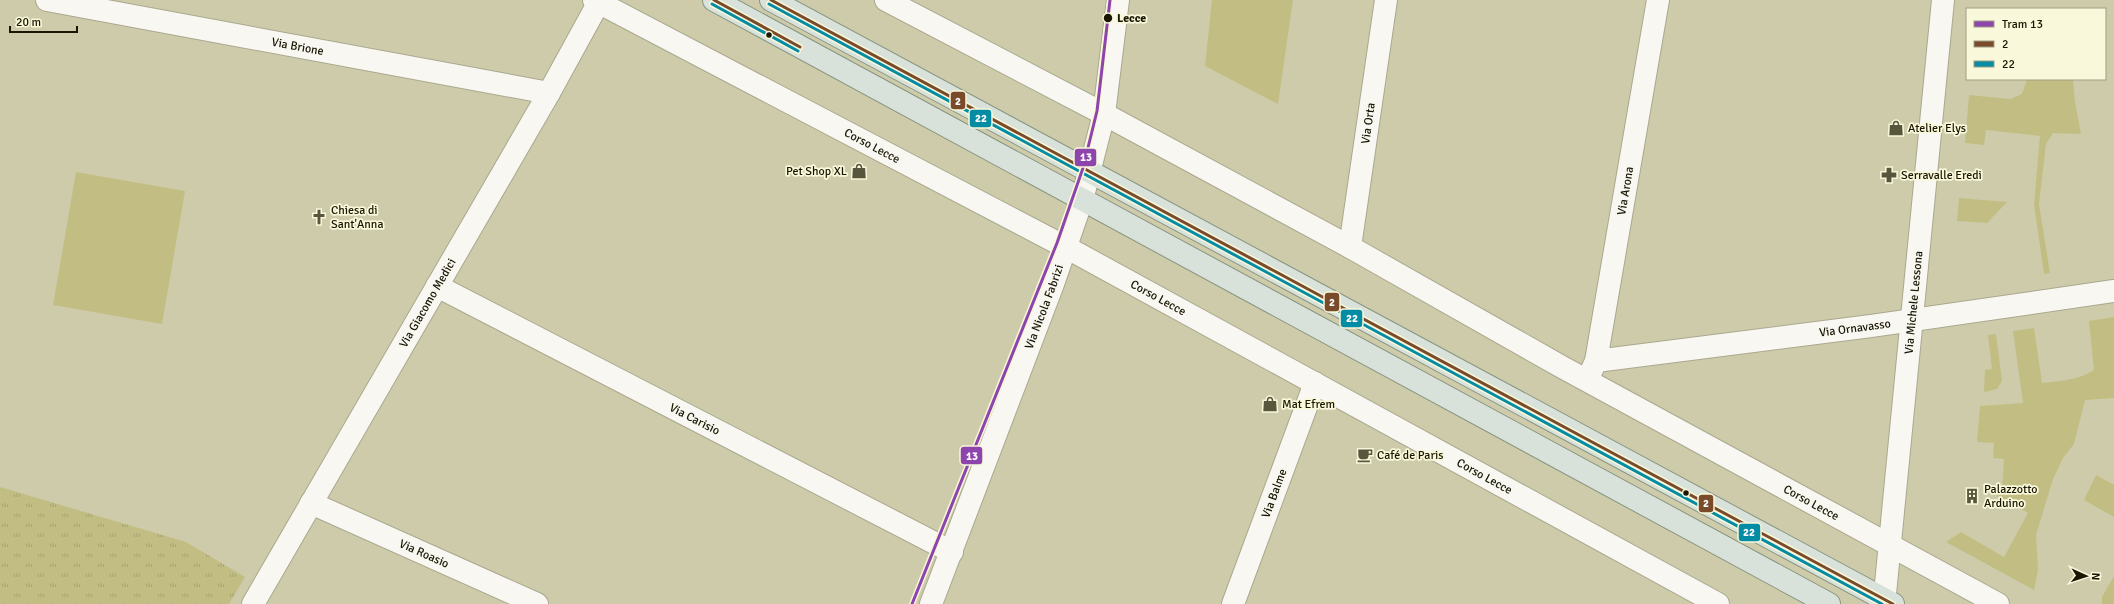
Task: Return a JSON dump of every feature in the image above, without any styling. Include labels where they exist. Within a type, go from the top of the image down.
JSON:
[{"type":"main road","points":[[714,0],[1829,604]]},
{"type":"main road","points":[[771,0],[1887,602]]},
{"type":"street","name":"Via Brione","points":[[47,0],[549,93]]},
{"type":"street","name":"Corso Lecce","points":[[886,0],[1104,114],[1350,247],[1591,371],[1891,546],[1998,604]]},
{"type":"street","name":"Via Nicola Fabrizi","points":[[931,604],[952,552],[1066,247],[1082,200],[1104,114],[1118,0]]},
{"type":"street","name":"Via Orta","points":[[1350,247],[1386,0]]},
{"type":"street","name":"Via Arona","points":[[1591,371],[1658,0]]},
{"type":"street","name":"Via Michele Lessona","points":[[1887,602],[1912,319],[1943,0]]},
{"type":"street","name":"Via Giacomo Medici","points":[[253,604],[549,93],[598,1]]},
{"type":"street","name":"Corso Lecce","points":[[598,1],[1066,247],[1718,604]]},
{"type":"street","name":"Via Carisio","points":[[437,286],[952,552]]},
{"type":"street","name":"Via Ornavasso","points":[[1591,371],[1912,319],[2114,291]]},
{"type":"street","name":"Via Balme","points":[[1233,604],[1315,383]]},
{"type":"street","name":"Via Roasio","points":[[311,503],[538,604]]},
{"type":"green space","points":[[1212,0],[1293,0],[1278,104],[1205,66]]},
{"type":"green space","points":[[2027,80],[2073,80],[2075,102],[2081,134],[2053,133],[2046,144],[2039,204],[2050,273],[2044,274],[2034,204],[2040,136],[1986,130],[1984,145],[1965,143],[1969,95],[2010,99],[2022,94]]},
{"type":"green space","points":[[76,172],[185,191],[162,324],[53,305]]},
{"type":"green space","points":[[1959,198],[2007,202],[1987,223],[1957,221]]},
{"type":"green space","points":[[2114,317],[2114,398],[2085,400],[2074,444],[2063,458],[2053,479],[2036,535],[2038,570],[2034,590],[1946,542],[1961,532],[2004,557],[2028,513],[2008,501],[2002,505],[1995,492],[2002,489],[2004,459],[1993,458],[1994,443],[1977,442],[1980,406],[2023,403],[2013,331],[2034,328],[2042,383],[2062,381],[2082,376],[2094,370],[2089,321]]},
{"type":"green space","points":[[1996,334],[2002,381],[1997,389],[1984,392],[1985,370],[1992,369],[1988,335]]},
{"type":"green space","points":[[2096,475],[2114,485],[2114,517],[2084,500]]},
{"type":"green space","points":[[0,487],[186,542],[245,577],[229,604],[0,604]]},
{"type":"green space","points":[[2114,576],[2114,604],[2102,604],[2102,597]]},
{"type":"tram line","name":"13","points":[[912,604],[1057,243],[1083,168],[1097,111],[1110,0]]},
{"type":"transit line","name":"2","points":[[714,0],[800,47]]},
{"type":"transit line","name":"2","points":[[771,0],[1893,604]]},
{"type":"transit line","name":"22","points":[[712,4],[798,51]]},
{"type":"transit line","name":"22","points":[[769,4],[1882,604]]},
{"type":"place","name":"Lecce","points":[[1108,18]]},
{"type":"place","name":"Atelier Elys","points":[[1896,128]]},
{"type":"place","name":"Pet Shop XL","points":[[859,171]]},
{"type":"place","name":"Serravalle Eredi","points":[[1889,175]]},
{"type":"place","name":"Chiesa di Sant'Anna","points":[[319,217]]},
{"type":"place","name":"Mat Efrem","points":[[1270,404]]},
{"type":"place","name":"Café de Paris","points":[[1365,455]]},
{"type":"place","name":"Palazzotto Arduino","points":[[1972,496]]}]
